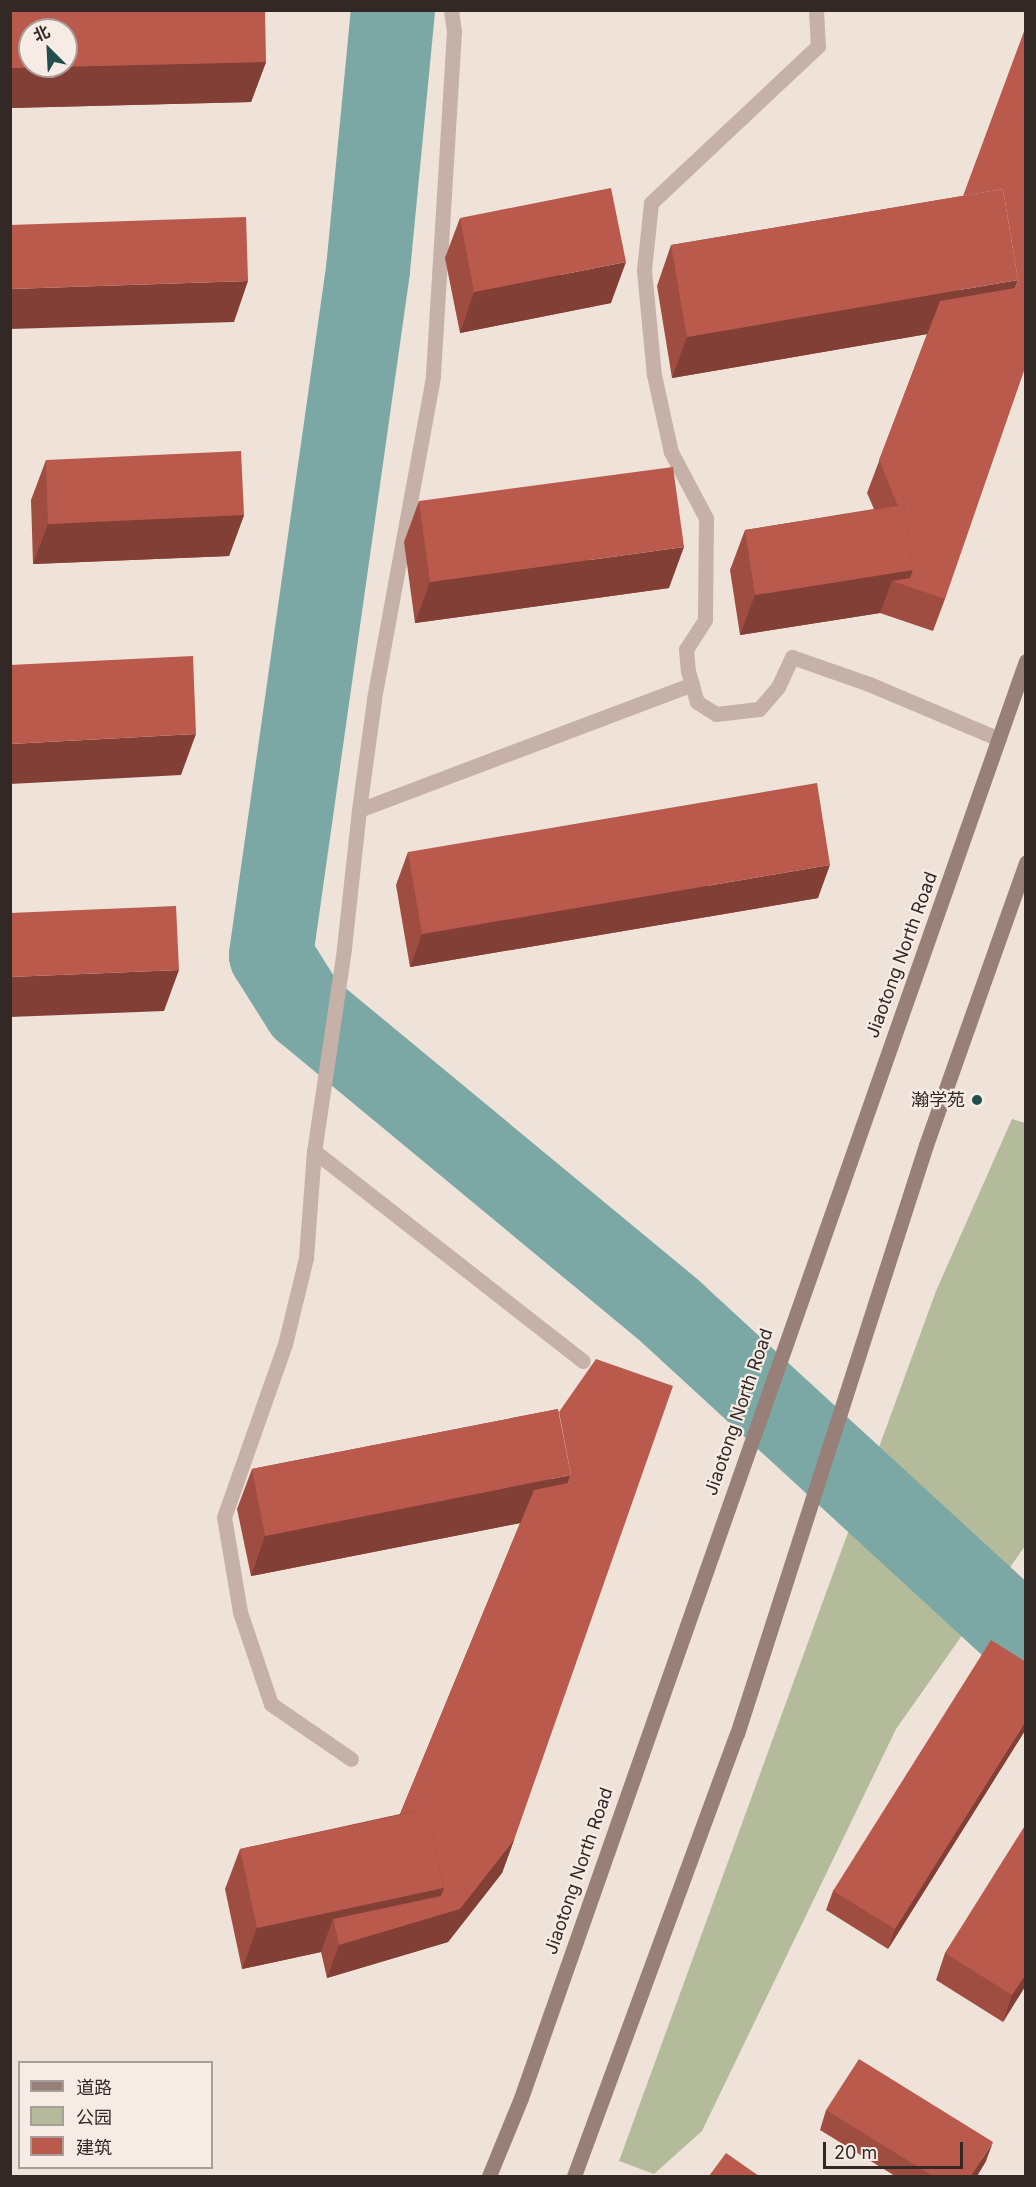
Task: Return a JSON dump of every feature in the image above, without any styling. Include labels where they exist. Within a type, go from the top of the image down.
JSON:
[{"type":"street","name":"Jiaotong North Road","points":[[489,2176],[521,2098],[758,1418],[1026,661]]},
{"type":"street","points":[[574,2176],[737,1734],[926,1145],[1026,862]]},
{"type":"lane","points":[[351,1759],[271,1704],[240,1612],[224,1517],[285,1344],[304,1269],[314,1151],[344,949],[374,699],[433,377],[454,30],[451,10]]},
{"type":"lane","points":[[816,10],[819,46],[651,203],[644,270],[654,375],[671,452],[706,518],[705,620],[686,649],[692,684],[697,702],[716,714],[759,709],[778,687],[792,657],[869,684],[999,739]]},
{"type":"lane","points":[[359,810],[692,684]]},
{"type":"lane","points":[[314,1151],[583,1361]]},
{"type":"green space","points":[[1012,1119],[1026,1123],[1025,1546],[896,1729],[702,2131],[654,2174],[619,2161],[936,1291]]},
{"type":"building","points":[[11,10],[265,10],[266,62],[78,66],[78,18],[18,18],[18,68],[12,68]]},
{"type":"building","points":[[1026,26],[1026,365],[945,599],[892,581],[910,578],[913,570],[904,505],[898,506],[879,460],[940,301],[1015,288],[1018,280],[1003,189],[963,196]]},
{"type":"building","points":[[611,188],[626,262],[474,292],[460,218]]},
{"type":"building","points":[[1003,189],[1018,280],[687,337],[671,245]]},
{"type":"building","points":[[246,217],[248,281],[10,289],[10,225]]},
{"type":"building","points":[[241,451],[244,515],[48,524],[46,460]]},
{"type":"building","points":[[673,467],[684,547],[430,582],[419,501]]},
{"type":"building","points":[[904,505],[913,570],[755,595],[745,530]]},
{"type":"building","points":[[193,656],[196,734],[10,744],[10,665]]},
{"type":"building","points":[[817,783],[830,865],[422,934],[408,852]]},
{"type":"building","points":[[176,906],[179,970],[10,977],[10,913]]},
{"type":"building","points":[[596,1359],[673,1386],[514,1840],[460,1909],[339,1945],[333,1919],[441,1896],[444,1888],[427,1809],[400,1814],[534,1490],[568,1483],[571,1475],[559,1412]]},
{"type":"building","points":[[558,1409],[571,1475],[265,1536],[252,1469]]},
{"type":"building","points":[[991,1640],[1026,1662],[1026,1721],[895,1929],[833,1891]]},
{"type":"building","points":[[427,1809],[444,1888],[257,1928],[240,1849]]},
{"type":"building","points":[[1024,1827],[1026,1828],[1026,1974],[1012,1995],[945,1953]]},
{"type":"building","points":[[859,2059],[993,2142],[971,2176],[933,2176],[826,2110]]},
{"type":"building","points":[[726,2153],[759,2176],[709,2176]]},
{"type":"waterway","points":[[393,10],[368,270],[271,955],[305,1009],[672,1313],[1026,1638]]},
{"type":"place","name":"瀚学苑","points":[[977,1100]]}]
